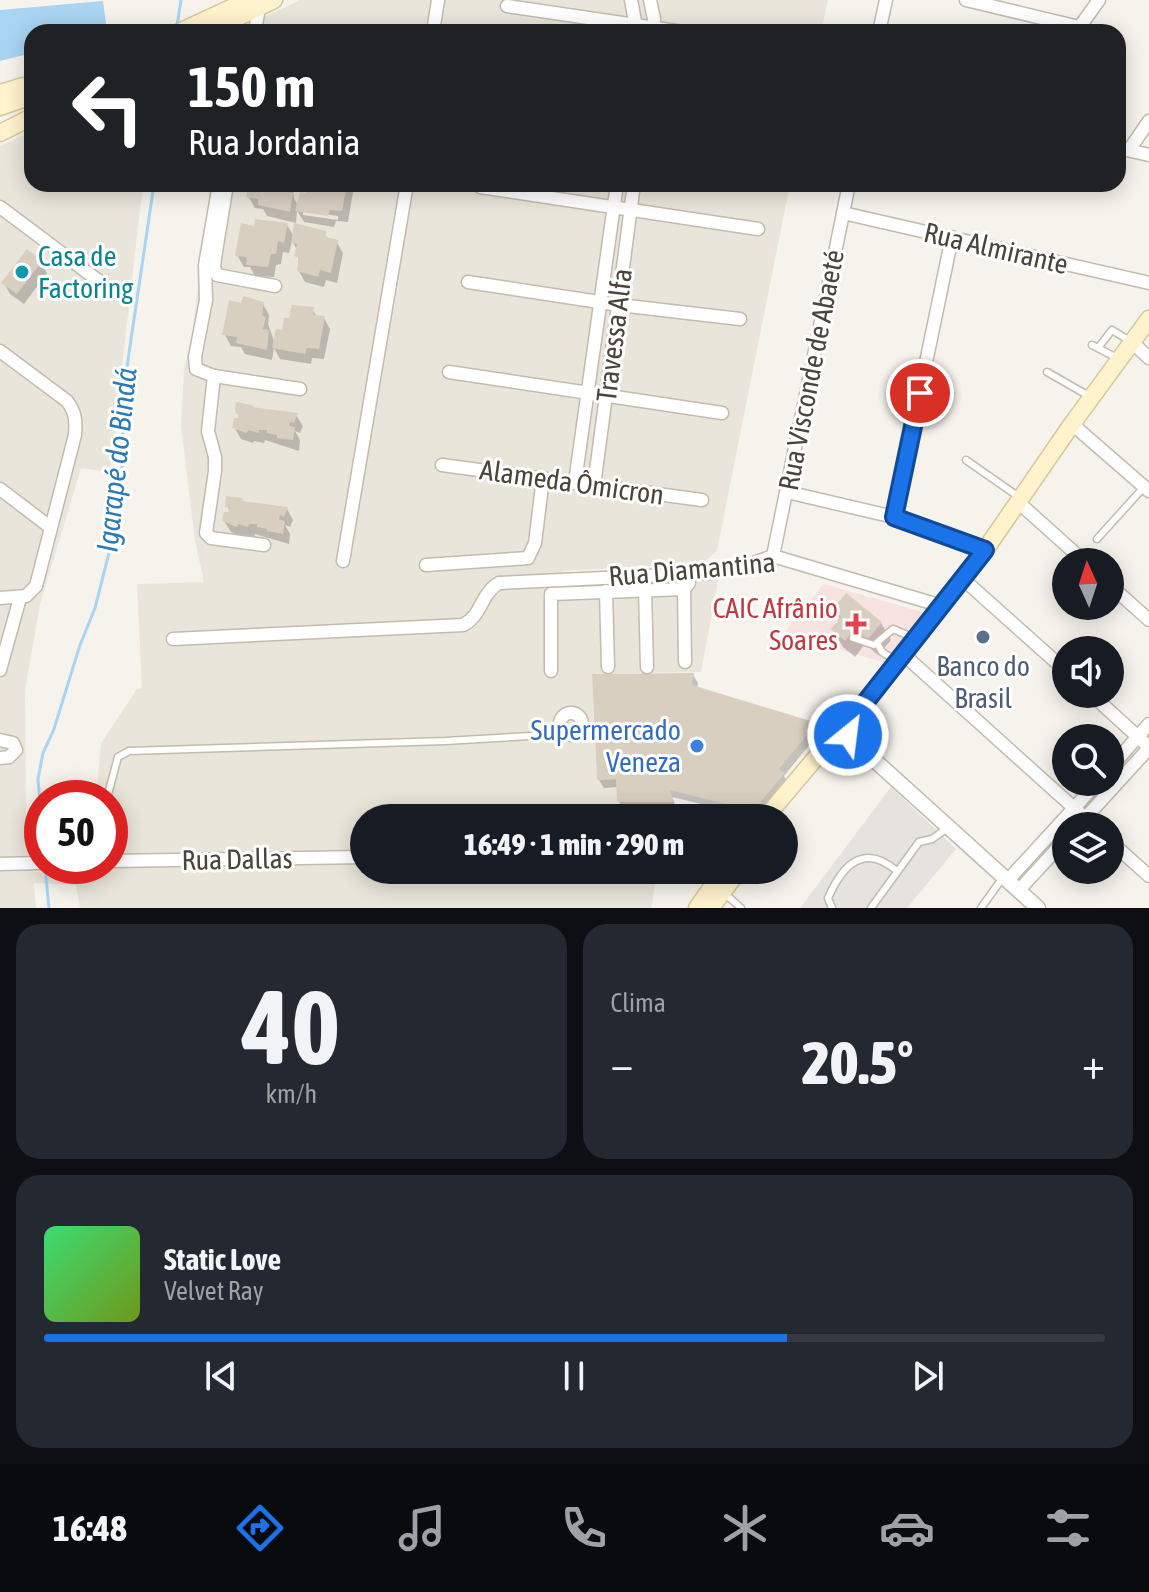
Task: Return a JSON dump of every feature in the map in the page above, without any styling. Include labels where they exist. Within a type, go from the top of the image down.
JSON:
[{"type":"main road","points":[[230,24],[260,2]]},
{"type":"main road","points":[[201,24],[260,2]]},
{"type":"main road","points":[[0,93],[24,86]]},
{"type":"main road","points":[[0,107],[24,99]]},
{"type":"main road","points":[[0,133],[24,121]]},
{"type":"main road","points":[[777,804],[853,718],[963,579],[1149,319]]},
{"type":"main road","points":[[788,804],[840,733]]},
{"type":"main road","points":[[697,908],[714,884]]},
{"type":"main road","points":[[711,908],[729,884]]},
{"type":"street","points":[[434,24],[438,0]]},
{"type":"street","points":[[631,0],[637,24]]},
{"type":"street","points":[[650,0],[654,24]]},
{"type":"street","points":[[881,24],[886,0]]},
{"type":"street","points":[[966,0],[1056,24]]},
{"type":"street","points":[[1082,24],[1099,0]]},
{"type":"street","points":[[256,24],[260,2]]},
{"type":"street","points":[[507,6],[610,24]]},
{"type":"street","points":[[1126,147],[1149,121]]},
{"type":"street","points":[[1126,149],[1149,155]]},
{"type":"street","points":[[218,192],[205,265],[206,300],[195,357],[196,369],[214,376],[300,389]]},
{"type":"street","points":[[226,192],[215,258],[217,275],[275,286]]},
{"type":"street","points":[[343,561],[406,192]]},
{"type":"street","points":[[512,192],[758,229]]},
{"type":"street","points":[[575,482],[616,192]]},
{"type":"street","name":"Travessa Alfa","points":[[594,486],[633,192]]},
{"type":"street","name":"Rua Visconde de Abaeté","points":[[773,556],[847,192]]},
{"type":"street","points":[[0,207],[111,290]]},
{"type":"street","name":"Rua Almirante","points":[[843,213],[1149,283]]},
{"type":"street","points":[[894,517],[952,237]]},
{"type":"street","points":[[468,282],[619,305],[740,319]]},
{"type":"street","points":[[1133,343],[1149,358]]},
{"type":"street","points":[[0,351],[67,401],[74,411],[75,435],[36,586],[20,598],[0,598]]},
{"type":"street","points":[[449,372],[722,413]]},
{"type":"street","points":[[214,376],[208,431],[215,457],[215,471],[206,533],[211,538],[264,545]]},
{"type":"street","points":[[1072,424],[1146,489]]},
{"type":"street","name":"Alameda Ômicron","points":[[442,465],[702,500]]},
{"type":"street","points":[[426,565],[528,558],[535,543],[543,478]]},
{"type":"street","points":[[0,489],[50,527]]},
{"type":"street","points":[[787,492],[894,517],[985,550]]},
{"type":"street","points":[[1019,500],[1070,548]]},
{"type":"street","name":"Rua Diamantina","points":[[173,639],[463,625],[476,616],[492,587],[499,583],[691,574],[740,568],[773,556],[942,606]]},
{"type":"street","points":[[685,662],[684,589],[691,574]]},
{"type":"street","points":[[963,579],[1052,658]]},
{"type":"street","points":[[551,671],[551,594],[684,589]]},
{"type":"street","points":[[645,590],[647,667]]},
{"type":"street","points":[[606,591],[608,667]]},
{"type":"street","points":[[0,670],[20,598]]},
{"type":"street","points":[[1124,598],[1149,620]]},
{"type":"street","points":[[900,658],[1074,812]]},
{"type":"street","points":[[1090,812],[1149,748],[1107,708]]},
{"type":"street","points":[[1124,752],[1149,724]]},
{"type":"street","points":[[840,733],[1038,908]]},
{"type":"street","points":[[0,740],[13,743],[16,750],[9,757],[0,758]]},
{"type":"street","points":[[1011,882],[1052,847]]},
{"type":"street","points":[[1011,882],[1052,850]]},
{"type":"street","points":[[1124,854],[1149,876]]},
{"type":"street","name":"Rua Dallas","points":[[128,861],[350,857]]},
{"type":"street","points":[[0,864],[24,863]]},
{"type":"lane","points":[[1120,359],[1095,347],[1112,330],[1133,343]]},
{"type":"lane","points":[[1047,372],[1091,398]]},
{"type":"lane","points":[[966,460],[1019,500]]},
{"type":"lane","points":[[1097,539],[1146,489]]},
{"type":"lane","points":[[853,638],[868,644],[877,643],[893,629],[915,639]]},
{"type":"lane","points":[[877,643],[882,652],[900,658]]},
{"type":"lane","points":[[814,730],[840,733]]},
{"type":"lane","points":[[112,780],[118,757],[129,751],[565,734]]},
{"type":"lane","points":[[871,908],[919,842],[932,839],[949,827]]},
{"type":"lane","points":[[832,908],[828,898],[837,878],[857,859],[867,857],[886,861],[897,871]]},
{"type":"lane","points":[[981,908],[1011,882]]},
{"type":"lane","points":[[723,892],[741,908]]},
{"type":"shaded area","points":[[300,0],[828,0],[823,24],[249,24]]},
{"type":"shaded area","points":[[24,135],[24,192],[142,192],[110,472],[81,468],[40,604],[25,691],[24,884],[34,884],[36,908],[0,908],[0,146]]},
{"type":"shaded area","points":[[210,192],[788,192],[717,551],[703,563],[563,571],[565,588],[718,580],[701,672],[592,674],[597,780],[616,779],[618,802],[674,804],[350,804],[350,884],[655,884],[651,908],[80,908],[76,885],[55,884],[128,884],[128,780],[98,780],[101,743],[137,689],[142,688],[137,584],[204,582],[195,541],[181,426],[184,368],[192,335]]},
{"type":"shaded area","name":"CAIC Afrânio Soares","points":[[824,584],[929,614],[886,663],[784,633]]},
{"type":"shaded area","points":[[891,787],[956,849],[907,908],[800,908]]},
{"type":"water","points":[[103,1],[106,24],[24,24],[24,55],[0,61],[0,10]]},
{"type":"building","points":[[247,192],[293,193],[290,212],[258,205],[258,199],[246,197]]},
{"type":"building","points":[[300,192],[346,192],[342,211],[330,210],[328,216],[295,211]]},
{"type":"building","points":[[255,219],[288,223],[284,243],[278,241],[276,254],[271,254],[268,267],[246,265],[247,257],[235,256],[241,223],[254,226]]},
{"type":"building","points":[[294,223],[326,231],[326,237],[338,240],[331,273],[320,270],[318,277],[297,271],[299,258],[294,256],[297,244],[291,243]]},
{"type":"building","name":"Casa de Factoring","points":[[27,249],[42,261],[17,294],[1,283]]},
{"type":"building","points":[[243,296],[264,302],[262,315],[266,317],[263,329],[269,330],[267,350],[236,343],[237,337],[222,335],[229,300],[241,303]]},
{"type":"building","points":[[292,305],[314,307],[313,315],[325,316],[319,349],[307,348],[305,354],[272,348],[276,329],[282,330],[284,318],[289,318]]},
{"type":"building","points":[[236,402],[298,413],[294,423],[290,422],[289,426],[295,427],[293,440],[277,438],[267,430],[259,430],[259,433],[248,430],[247,433],[232,428],[234,418],[238,418],[239,414],[235,413]]},
{"type":"building","points":[[226,496],[288,507],[284,517],[280,515],[279,520],[285,521],[283,534],[267,531],[257,527],[257,524],[249,524],[248,527],[238,524],[237,527],[222,521],[224,512],[228,512],[229,508],[225,507]]},
{"type":"building","points":[[846,593],[882,622],[868,639],[855,629],[845,641],[831,629],[841,617],[832,610]]},
{"type":"building","name":"Supermercado Veneza","points":[[694,673],[692,685],[817,723],[779,769],[785,773],[759,804],[725,804],[670,790],[674,802],[617,802],[616,779],[597,780],[592,674]]},
{"type":"waterway","name":"Igarapé do Bindá","points":[[177,24],[181,0]]},
{"type":"waterway","name":"Igarapé do Bindá","points":[[38,780],[43,753],[95,608],[112,541],[122,473],[124,387],[153,192]]},
{"type":"waterway","name":"Igarapé do Bindá","points":[[47,884],[49,908]]},
{"type":"place","name":"Casa de Factoring","points":[[22,272]]},
{"type":"place","name":"CAIC Afrânio Soares","points":[[856,624]]},
{"type":"place","name":"Banco do Brasil","points":[[983,637]]},
{"type":"place","name":"Supermercado Veneza","points":[[697,746]]},
{"type":"route","points":[[848,735],[853,718],[985,550],[894,517],[920,393]]}]
